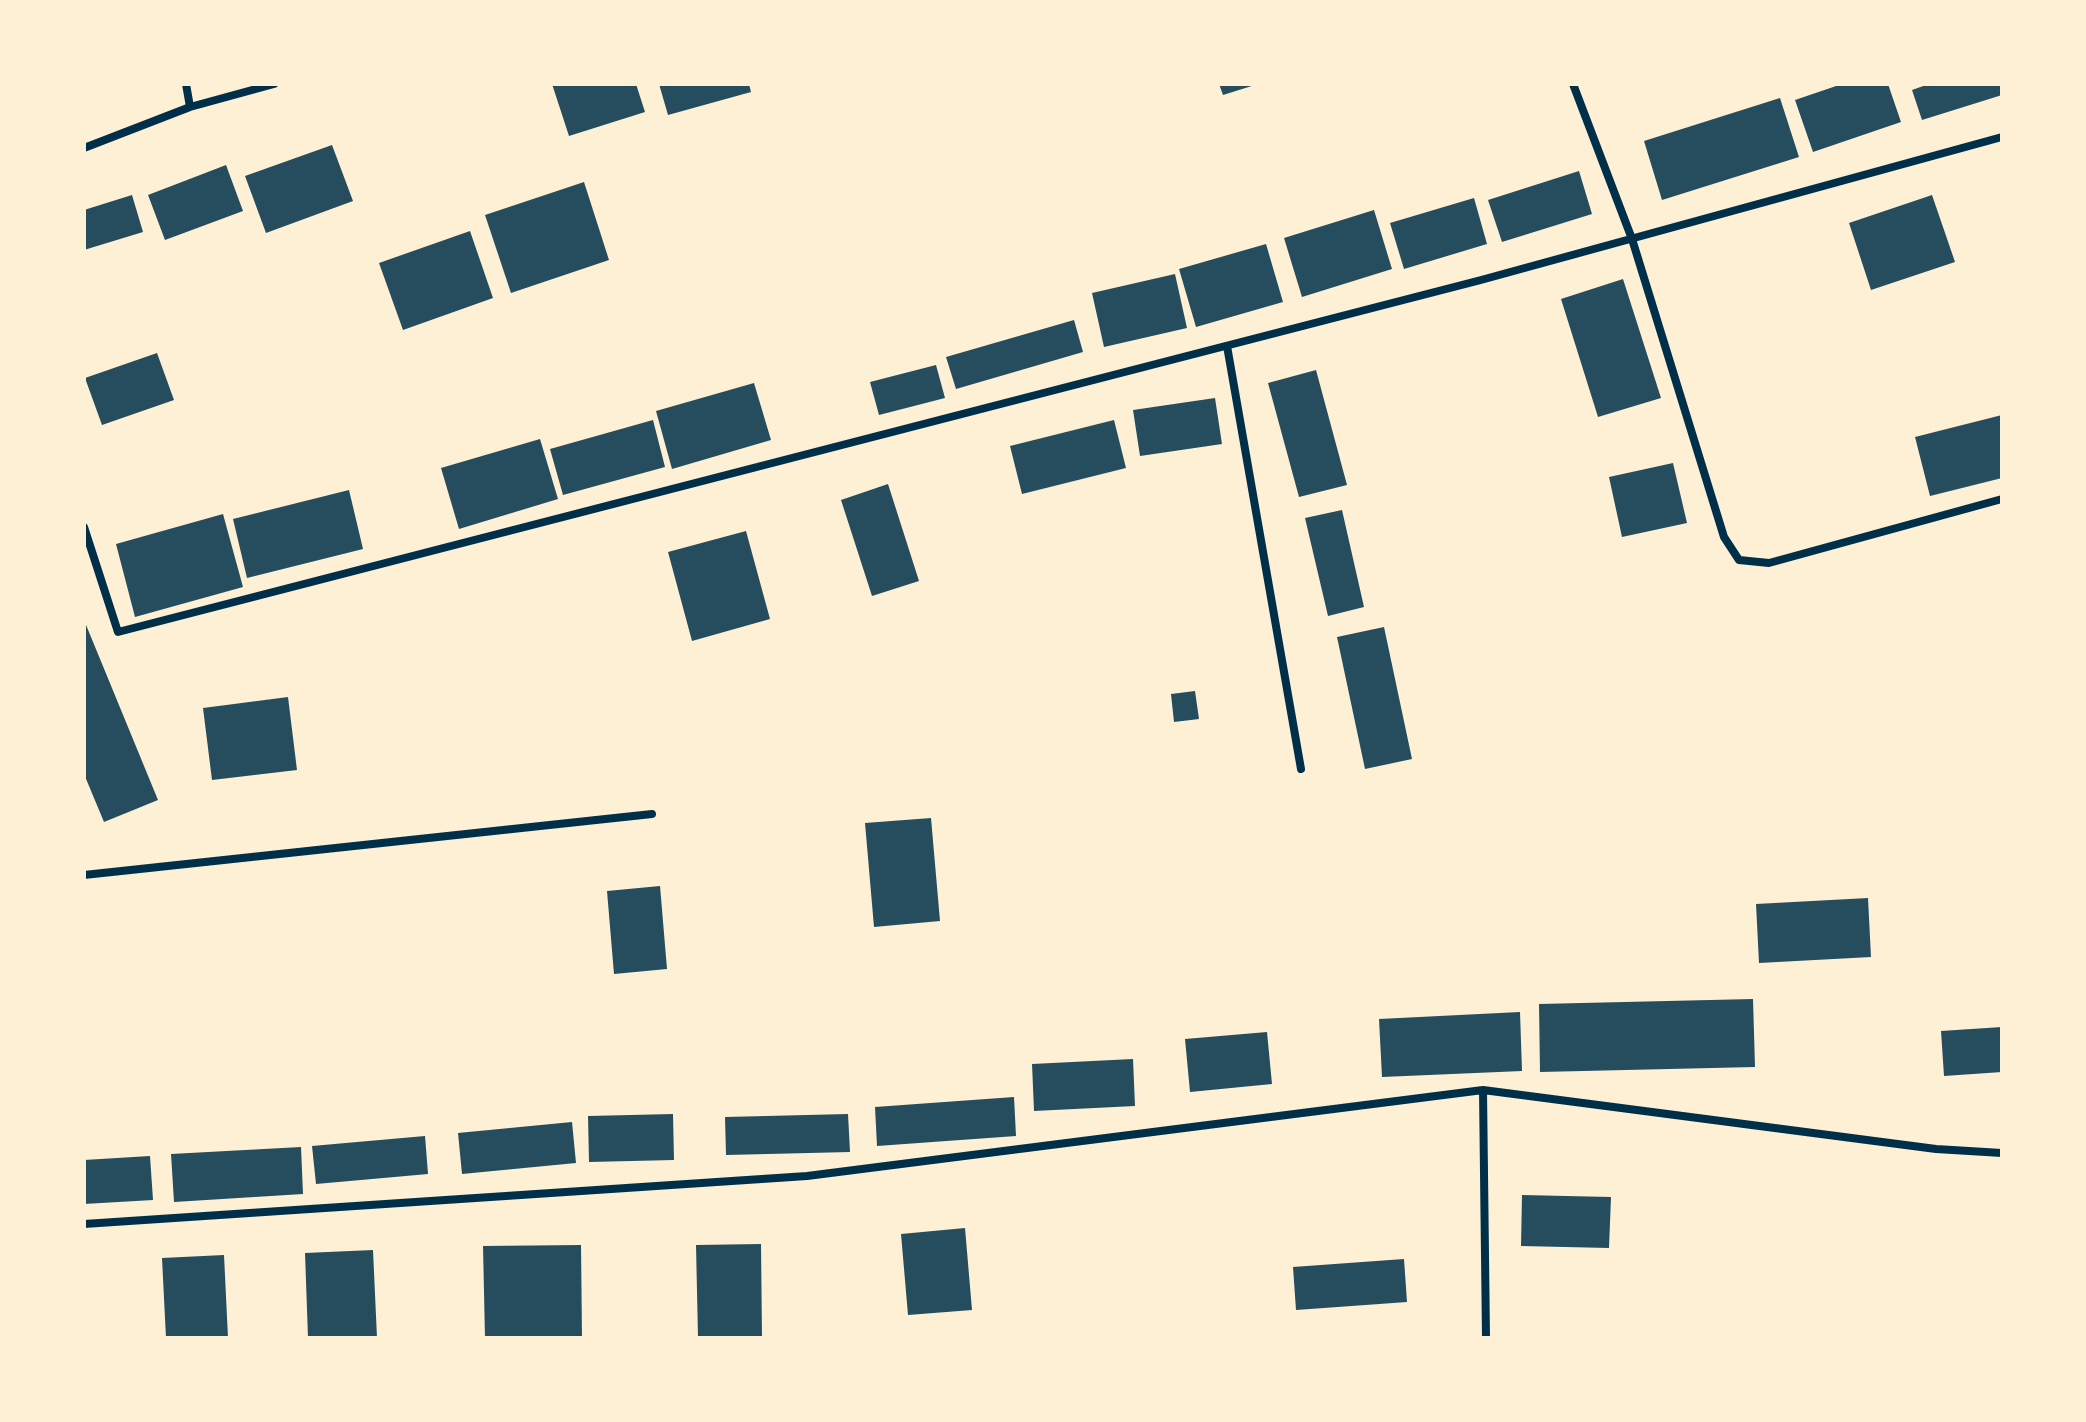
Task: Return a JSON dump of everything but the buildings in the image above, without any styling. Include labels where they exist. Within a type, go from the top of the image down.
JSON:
[{"type":"street","points":[[186,84],[190,107]]},
{"type":"street","points":[[84,148],[190,107],[274,84]]},
{"type":"street","points":[[1573,84],[1632,239],[1724,537],[1739,560],[1769,563],[2002,499]]},
{"type":"street","points":[[84,527],[118,632],[1227,346],[2002,137]]},
{"type":"street","points":[[1227,346],[1301,769]]},
{"type":"street","points":[[84,875],[652,814]]},
{"type":"street","points":[[84,1224],[807,1176],[1483,1090],[1936,1149],[2002,1153]]},
{"type":"street","points":[[1483,1090],[1486,1338]]}]
